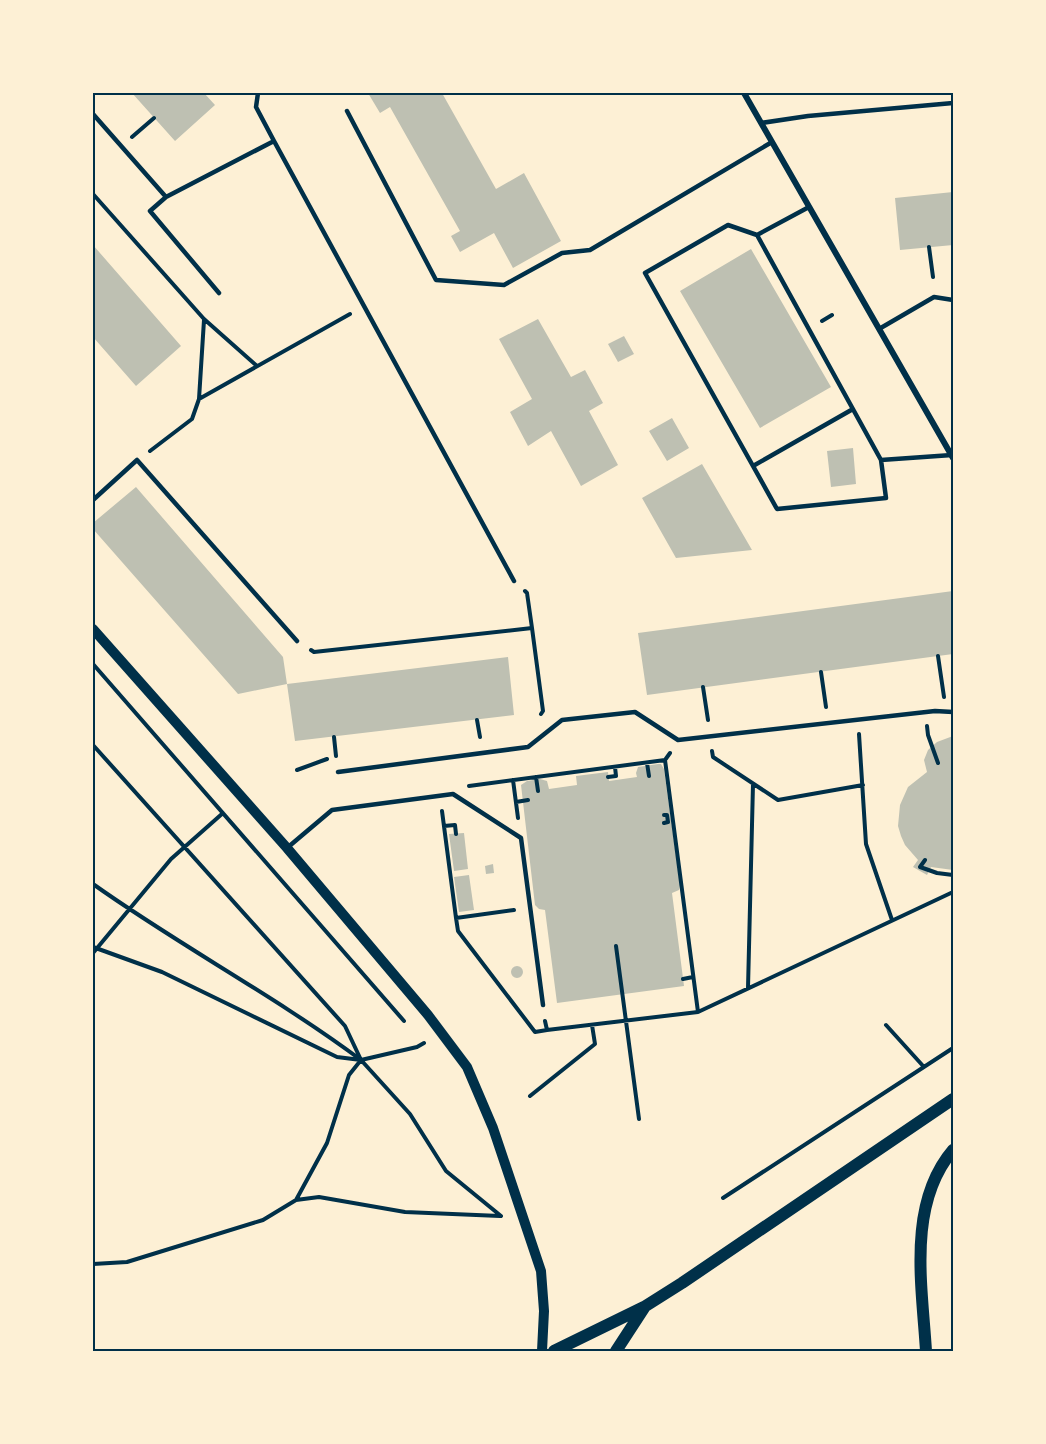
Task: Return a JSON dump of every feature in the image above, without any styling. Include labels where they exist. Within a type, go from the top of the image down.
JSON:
[{"type":"main road","points":[[554,1351],[644,1307],[745,1242],[953,1099]]},
{"type":"main road","points":[[926,1351],[921,1251],[923,1221],[934,1180],[953,1150]]},
{"type":"main road","points":[[616,1351],[644,1307]]},
{"type":"street","points":[[744,93],[952,457]]},
{"type":"street","points":[[93,630],[287,848],[428,1015],[458,1054],[471,1075],[493,1128],[541,1271],[544,1311],[542,1351]]},
{"type":"lane","points":[[258,93],[256,107],[514,581]]},
{"type":"lane","points":[[762,123],[808,116],[953,103]]},
{"type":"lane","points":[[347,111],[436,280],[447,281],[504,285],[562,253],[590,250],[772,142]]},
{"type":"lane","points":[[93,114],[166,197]]},
{"type":"lane","points":[[219,293],[150,211],[166,197],[274,141]]},
{"type":"lane","points":[[757,235],[810,207]]},
{"type":"lane","points":[[728,225],[757,235],[853,409],[881,459],[886,498],[777,509],[645,273],[728,225]]},
{"type":"lane","points":[[879,329],[934,297],[953,300]]},
{"type":"lane","points":[[753,466],[853,409]]},
{"type":"lane","points":[[881,459],[952,457]]},
{"type":"lane","points":[[93,500],[137,460],[297,641]]},
{"type":"lane","points":[[338,772],[528,747],[562,720],[635,712],[678,740],[925,712],[953,712]]},
{"type":"lane","points":[[287,848],[332,810],[453,794],[521,838],[543,1005]]},
{"type":"path","points":[[130,140],[154,118]]},
{"type":"path","points":[[93,194],[204,319],[257,366]]},
{"type":"path","points":[[929,247],[933,277]]},
{"type":"path","points":[[199,399],[364,306]]},
{"type":"path","points":[[153,449],[192,419],[199,399],[204,319]]},
{"type":"path","points":[[529,602],[543,711],[534,718]]},
{"type":"path","points":[[297,641],[314,652],[532,628]]},
{"type":"path","points":[[938,656],[946,711]]},
{"type":"path","points":[[93,663],[409,1026]]},
{"type":"path","points":[[821,672],[828,723]]},
{"type":"path","points":[[704,687],[713,757],[778,800],[863,785]]},
{"type":"path","points":[[925,712],[928,735],[938,763]]},
{"type":"path","points":[[477,720],[480,738]]},
{"type":"path","points":[[334,737],[336,756]]},
{"type":"path","points":[[93,744],[345,1026],[361,1060]]},
{"type":"path","points":[[861,753],[866,844],[892,920]]},
{"type":"path","points":[[297,770],[327,759]]},
{"type":"path","points":[[453,794],[468,786],[665,760],[668,782],[667,819],[681,879],[698,1012]]},
{"type":"path","points":[[647,763],[649,776]]},
{"type":"path","points":[[608,777],[616,776],[615,767]]},
{"type":"path","points":[[536,777],[538,791]]},
{"type":"path","points":[[513,780],[521,838]]},
{"type":"path","points":[[659,783],[668,782]]},
{"type":"path","points":[[748,988],[753,784]]},
{"type":"path","points":[[440,796],[458,931],[535,1032],[698,1012],[953,892]]},
{"type":"path","points":[[516,802],[528,800]]},
{"type":"path","points":[[93,953],[95,947],[171,859],[223,813]]},
{"type":"path","points":[[444,826],[455,825],[456,834]]},
{"type":"path","points":[[925,860],[921,867],[925,870],[953,875]]},
{"type":"path","points":[[672,880],[681,879]]},
{"type":"path","points":[[93,884],[129,910],[324,1033],[361,1060],[410,1114],[446,1171],[501,1216]]},
{"type":"path","points":[[456,918],[466,914],[530,908]]},
{"type":"path","points":[[616,946],[639,1119]]},
{"type":"path","points":[[95,947],[162,972],[337,1057],[361,1060],[417,1047],[424,1043]]},
{"type":"path","points":[[683,979],[693,977]]},
{"type":"path","points":[[543,1005],[546,1030]]},
{"type":"path","points":[[530,1096],[595,1044],[592,1025]]},
{"type":"path","points":[[886,1025],[924,1067]]},
{"type":"path","points":[[417,1035],[429,1049]]},
{"type":"path","points":[[723,1198],[953,1048]]},
{"type":"path","points":[[296,1200],[327,1143],[349,1075],[361,1060]]},
{"type":"path","points":[[93,1264],[127,1262],[263,1220],[296,1200],[319,1197],[405,1212],[501,1216]]},
{"type":"path","points":[[497,1206],[501,1216]]},
{"type":"building","points":[[132,93],[204,93],[215,105],[175,141]]},
{"type":"building","points":[[368,93],[442,93],[496,189],[524,173],[561,241],[513,268],[494,233],[460,252],[451,236],[460,231],[390,107],[380,113]]},
{"type":"building","points":[[953,192],[953,245],[900,250],[895,198]]},
{"type":"building","points":[[93,245],[181,346],[136,386],[93,337]]},
{"type":"building","points":[[751,249],[831,387],[760,428],[680,291]]},
{"type":"building","points":[[538,319],[571,377],[585,370],[603,403],[589,411],[618,465],[581,486],[551,431],[528,446],[510,412],[532,399],[499,339]]},
{"type":"building","points":[[624,336],[634,354],[618,362],[608,344]]},
{"type":"building","points":[[672,418],[689,448],[667,461],[649,431]]},
{"type":"building","points":[[853,448],[856,484],[831,487],[827,451]]},
{"type":"building","points":[[702,464],[752,550],[676,558],[642,498]]},
{"type":"building","points":[[136,487],[283,657],[287,684],[238,694],[93,529],[93,523]]},
{"type":"building","points":[[953,591],[953,654],[647,695],[638,633]]},
{"type":"building","points":[[508,657],[514,715],[295,741],[287,684]]},
{"type":"building","points":[[953,736],[953,870],[931,867],[927,875],[913,867],[918,860],[905,845],[901,836],[898,826],[900,805],[908,787],[927,772],[924,760],[928,750],[937,742]]},
{"type":"building","points":[[661,764],[664,769],[680,885],[679,890],[672,893],[684,986],[557,1003],[545,910],[535,905],[521,785],[527,781],[540,779],[547,781],[549,789],[577,785],[576,776],[608,772],[609,781],[637,777],[638,767]]},
{"type":"building","points":[[464,833],[468,869],[454,871],[449,834]]},
{"type":"building","points":[[493,864],[494,873],[486,874],[485,866]]},
{"type":"building","points":[[469,875],[474,910],[459,912],[454,877]]},
{"type":"building","points":[[519,966],[522,967],[522,977],[515,978],[512,977],[511,970],[512,967]]}]
